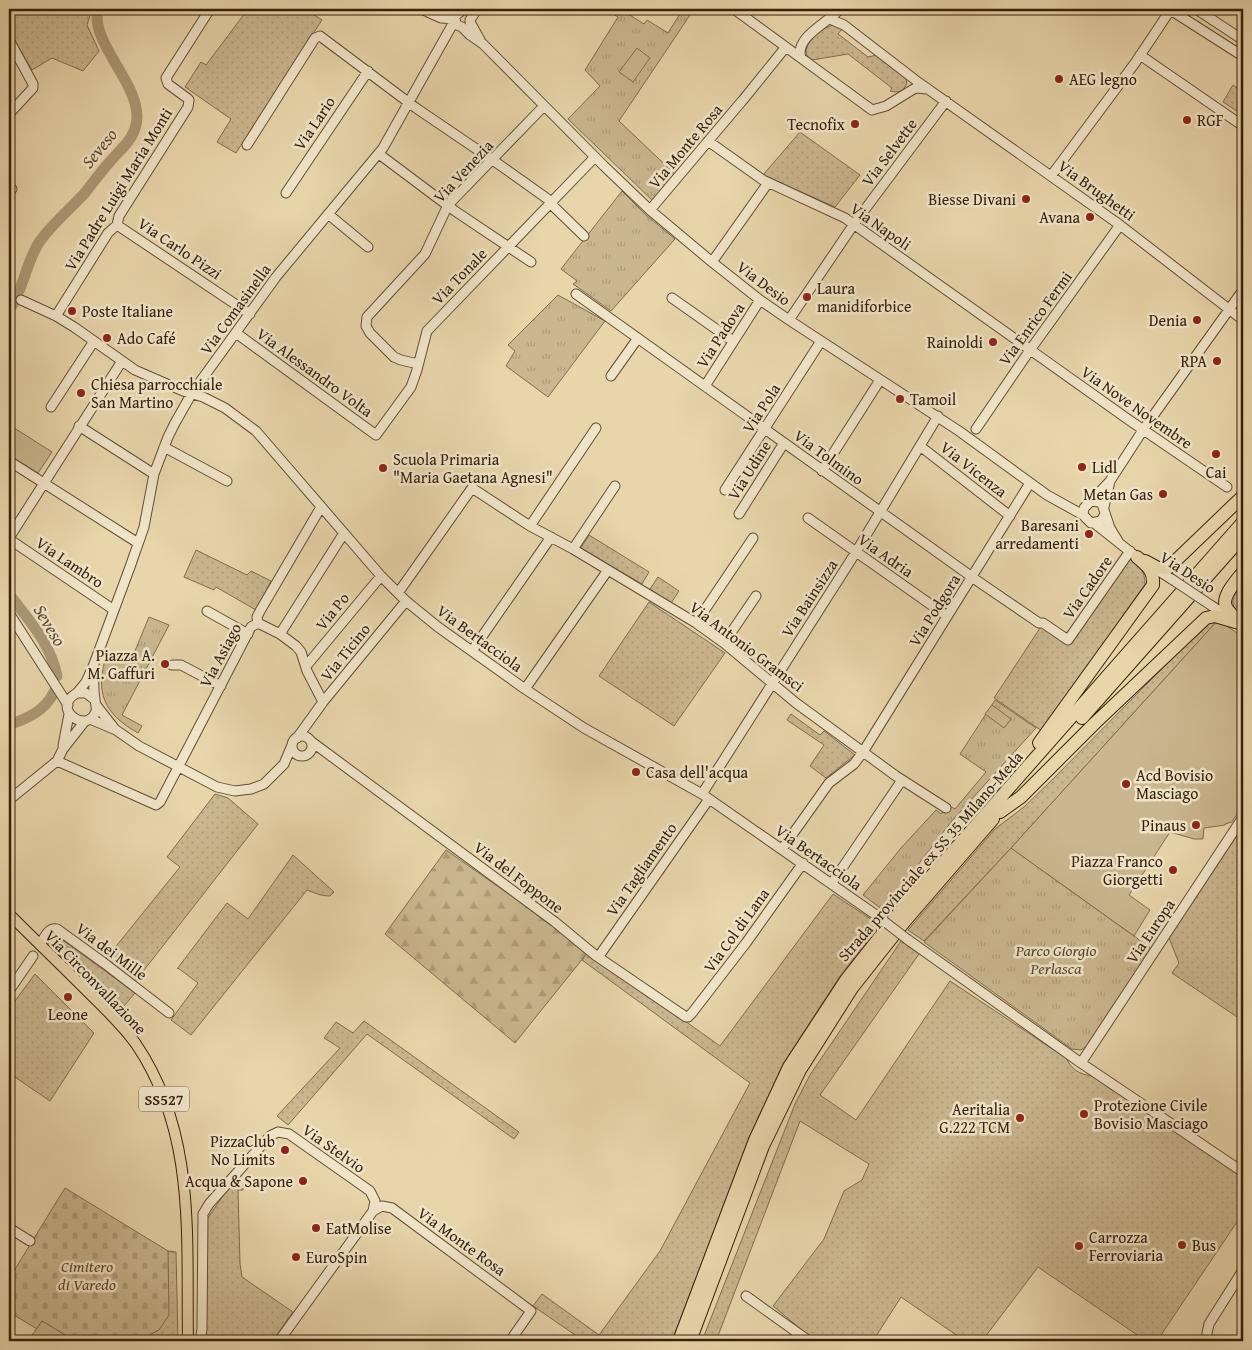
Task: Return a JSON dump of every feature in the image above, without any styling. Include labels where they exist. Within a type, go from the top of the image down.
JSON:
[{"type":"highway","points":[[1135,555],[1158,568],[1166,569],[1243,496]]},
{"type":"highway","name":"Strada provinciale ex SS 35 Milano-Meda","points":[[679,1341],[755,1140],[790,1067],[846,980],[898,914],[1243,522]]},
{"type":"highway","name":"Strada provinciale ex SS 35 Milano-Meda","points":[[690,1341],[763,1146],[800,1070],[852,988],[905,921],[1243,536]]},
{"type":"highway","points":[[1026,769],[1034,751],[1153,585],[1154,577],[1152,572],[1135,555]]},
{"type":"highway","points":[[1241,624],[1226,606],[1225,601],[1226,596],[1243,572]]},
{"type":"highway","points":[[1000,812],[1021,797],[1094,723],[1206,618],[1215,616],[1241,624]]},
{"type":"main road","name":"Via Circonvallazione","points":[[9,914],[125,1030],[145,1059],[163,1096],[178,1141],[184,1176],[188,1341]]},
{"type":"street","name":"Via Padre Luigi Maria Monti","points":[[56,316],[108,233],[117,224],[119,216],[188,107],[190,100],[168,84],[166,78],[210,9]]},
{"type":"street","points":[[421,9],[441,18],[460,23]]},
{"type":"street","name":"Via Comasinella","points":[[75,694],[86,682],[94,664],[144,527],[154,474],[164,447],[192,393],[287,263],[379,154],[409,102],[460,23],[477,9]]},
{"type":"street","points":[[734,9],[872,110],[886,106],[912,90],[921,88],[930,90]]},
{"type":"street","points":[[1051,176],[1140,55],[1170,9],[1243,55]]},
{"type":"street","points":[[1196,9],[1243,40]]},
{"type":"street","points":[[460,23],[457,14],[463,10]]},
{"type":"street","name":"Via Brughetti","points":[[786,48],[796,45],[805,39],[839,10]]},
{"type":"street","name":"Via Brughetti","points":[[839,10],[838,15],[844,25]]},
{"type":"street","name":"Via Brughetti","points":[[830,19],[844,25],[910,76],[1120,225],[1243,320]]},
{"type":"street","name":"Via Desio","points":[[460,23],[543,107],[650,210],[760,300],[880,380],[938,416],[1030,483],[1084,516]]},
{"type":"street","points":[[247,145],[318,36],[324,38],[409,102],[549,200],[584,236]]},
{"type":"street","points":[[801,58],[800,52],[805,39]]},
{"type":"street","points":[[9,40],[33,84],[33,88],[9,114]]},
{"type":"street","name":"Via Monte Rosa","points":[[650,210],[786,48]]},
{"type":"street","points":[[1140,55],[1243,126]]},
{"type":"street","name":"Via Lario","points":[[286,193],[368,71]]},
{"type":"street","points":[[910,76],[913,83],[912,90]]},
{"type":"street","name":"Via Selvette","points":[[789,320],[854,224],[946,101]]},
{"type":"street","name":"Via Venezia","points":[[418,364],[394,357],[370,333],[366,320],[370,313],[425,254],[448,205],[543,107]]},
{"type":"street","name":"Via Napoli","points":[[708,141],[768,182],[825,208],[854,224],[1030,350]]},
{"type":"street","points":[[379,154],[530,262]]},
{"type":"street","name":"Via Tonale","points":[[376,435],[410,387],[427,331],[595,157]]},
{"type":"street","points":[[712,262],[768,182]]},
{"type":"street","points":[[328,214],[368,247]]},
{"type":"street","name":"Via Carlo Pizzi","points":[[117,224],[250,314]]},
{"type":"street","name":"Via Enrico Fermi","points":[[976,428],[1120,225]]},
{"type":"street","points":[[1110,481],[1105,511],[1101,521],[1094,523],[1088,521],[1083,512],[1088,503],[1110,481],[1143,430],[1243,290]]},
{"type":"street","name":"Via Tolmino","points":[[576,294],[972,578],[1068,640]]},
{"type":"street","points":[[672,298],[733,341]]},
{"type":"street","name":"Via Bertacciola","points":[[21,300],[56,316],[122,361],[148,376],[225,408],[256,431],[380,576],[406,601],[438,627],[584,728],[705,797],[803,863],[1082,1063],[1243,1172]]},
{"type":"street","name":"Via Padova","points":[[705,386],[760,300]]},
{"type":"street","name":"Via Alessandro Volta","points":[[236,334],[376,435]]},
{"type":"street","points":[[611,376],[638,338]]},
{"type":"street","points":[[51,407],[94,341]]},
{"type":"street","name":"Via Pola","points":[[725,490],[821,341]]},
{"type":"street","name":"Via Nove Novembre","points":[[1030,350],[1227,487]]},
{"type":"street","points":[[9,538],[122,361]]},
{"type":"street","points":[[822,471],[880,380]]},
{"type":"street","name":"Via Bainsizza","points":[[705,797],[938,416]]},
{"type":"street","points":[[79,426],[154,474]]},
{"type":"street","points":[[530,526],[596,428]]},
{"type":"street","name":"Via Udine","points":[[739,514],[784,443]]},
{"type":"street","name":"Via Vicenza","points":[[920,446],[1010,516]]},
{"type":"street","points":[[164,447],[226,481]]},
{"type":"street","points":[[9,462],[138,543]]},
{"type":"street","name":"Via Podgora","points":[[782,849],[829,782],[854,764],[863,752],[1030,483]]},
{"type":"street","points":[[572,549],[615,486]]},
{"type":"street","name":"Via Antonio Gramsci","points":[[398,593],[404,578],[472,488],[530,526],[696,623],[796,703],[902,780],[946,808]]},
{"type":"street","points":[[1061,503],[1099,502],[1105,511]]},
{"type":"street","name":"Via Asiago","points":[[56,761],[156,805],[160,802],[248,634],[258,622],[257,617],[260,611],[321,507]]},
{"type":"street","name":"Via Desio","points":[[1105,511],[1110,528],[1118,541]]},
{"type":"street","name":"Via Adria","points":[[808,518],[947,616]]},
{"type":"street","name":"Via Desio","points":[[1094,523],[1135,555],[1241,624]]},
{"type":"street","points":[[280,634],[344,532]]},
{"type":"street","points":[[472,651],[551,537]]},
{"type":"street","name":"Via Lambro","points":[[9,538],[114,610]]},
{"type":"street","points":[[696,623],[753,538]]},
{"type":"street","name":"Via Cadore","points":[[1068,640],[1135,555]]},
{"type":"street","points":[[525,689],[608,570]]},
{"type":"street","name":"Via Po","points":[[307,665],[380,576]]},
{"type":"street","points":[[724,644],[756,596]]},
{"type":"street","name":"Via Ticino","points":[[116,730],[139,746],[216,786],[234,791],[251,789],[264,784],[284,764],[295,742],[323,702],[406,601]]},
{"type":"street","points":[[207,611],[248,634]]},
{"type":"street","points":[[9,613],[51,679],[61,690],[68,709],[78,720],[87,720],[116,730]]},
{"type":"street","points":[[258,622],[280,634],[301,652],[307,665],[307,671],[323,702]]},
{"type":"street","name":"Via Comasinella","points":[[94,664],[96,703]]},
{"type":"street","points":[[177,665],[221,686]]},
{"type":"street","points":[[61,690],[75,694],[86,693],[116,730]]},
{"type":"street","points":[[63,749],[68,709],[75,694]]},
{"type":"street","points":[[9,800],[56,761],[63,749],[96,710],[96,703]]},
{"type":"street","points":[[304,756],[313,748],[308,723]]},
{"type":"street","points":[[311,741],[305,736],[295,742],[293,751],[304,756],[318,753],[329,754]]},
{"type":"street","name":"Via del Foppone","points":[[311,741],[555,922],[586,948],[682,1015],[688,1017],[692,1013]]},
{"type":"street","name":"Via Ticino","points":[[284,764],[304,756]]},
{"type":"street","points":[[832,883],[902,780]]},
{"type":"street","name":"Via Tagliamento","points":[[599,956],[705,797]]},
{"type":"street","name":"Via Europa","points":[[1082,1063],[1243,817]]},
{"type":"street","name":"Via Col di Lana","points":[[692,1013],[803,863]]},
{"type":"street","name":"Via dei Mille","points":[[40,945],[49,930],[57,929],[104,963],[168,1014]]},
{"type":"street","points":[[9,991],[33,956]]},
{"type":"street","name":"Via Stelvio","points":[[200,1341],[202,1329],[203,1214],[213,1200],[270,1136],[278,1132],[289,1134],[370,1191],[375,1201],[373,1211]]},
{"type":"street","name":"Via Monte Rosa","points":[[373,1211],[382,1206],[392,1208],[531,1311],[510,1341]]},
{"type":"street","points":[[279,1341],[373,1211]]},
{"type":"street","points":[[9,1228],[30,1241]]},
{"type":"street","points":[[1208,1341],[1207,1331],[1210,1323],[1243,1270]]},
{"type":"street","points":[[746,1296],[809,1341]]},
{"type":"green space","points":[[9,9],[92,9],[87,25],[99,51],[83,71],[52,58],[32,70],[9,31]]},
{"type":"green space","points":[[248,9],[305,9],[322,20],[236,153],[217,142],[231,119],[185,87],[201,62],[206,65]]},
{"type":"green space","points":[[616,9],[620,9],[644,24],[647,20],[668,33],[683,9],[694,9],[619,121],[677,176],[654,202],[568,119],[600,86],[585,70],[618,17],[613,14]]},
{"type":"green space","points":[[834,25],[842,29],[838,34],[868,57],[877,55],[905,76],[907,83],[904,88],[898,92],[890,91],[892,88],[848,54],[812,60],[807,56],[807,46],[813,38],[825,28]]},
{"type":"green space","points":[[637,48],[650,58],[633,82],[619,72]]},
{"type":"green space","points":[[1233,85],[1243,92],[1243,115],[1223,102]]},
{"type":"green space","points":[[800,132],[860,175],[835,207],[763,175]]},
{"type":"green space","points":[[622,191],[646,215],[675,239],[611,311],[573,284],[577,281],[561,269]]},
{"type":"green space","points":[[558,295],[605,321],[548,397],[506,366],[515,351],[508,345]]},
{"type":"green space","points":[[11,426],[52,452],[38,473],[9,455],[9,430]]},
{"type":"green space","points":[[589,535],[649,572],[642,584],[581,548]]},
{"type":"green space","points":[[196,550],[247,575],[251,571],[271,581],[256,610],[216,587],[214,590],[184,577]]},
{"type":"green space","points":[[1128,558],[1141,569],[1145,584],[1042,731],[994,698],[1042,625],[1070,643]]},
{"type":"green space","points":[[658,577],[679,591],[671,603],[650,589]]},
{"type":"green space","points":[[1243,583],[1243,619],[1235,609],[1233,601]]},
{"type":"green space","points":[[649,602],[725,653],[674,726],[599,676]]},
{"type":"green space","points":[[149,617],[169,625],[122,715],[142,726],[138,733],[117,718],[105,701],[102,691],[103,668],[107,654],[130,663]]},
{"type":"green space","points":[[1218,620],[924,941],[908,930],[995,829],[1024,807],[1053,779],[1208,622]]},
{"type":"green space","points":[[1218,620],[1243,637],[1243,804],[1232,822],[1204,828],[1203,839],[1194,839],[1170,832],[1129,895],[1150,910],[1134,936],[1011,848]]},
{"type":"green space","points":[[995,700],[1036,728],[951,822],[883,910],[863,895],[901,848],[936,810],[941,814],[948,805],[955,809],[986,772],[960,754]]},
{"type":"green space","points":[[992,705],[1011,719],[1004,728],[985,714]]},
{"type":"green space","points":[[791,714],[820,735],[824,731],[855,755],[826,778],[810,766],[824,745],[787,720]]},
{"type":"green space","points":[[215,794],[228,798],[258,824],[134,983],[105,960],[180,867],[167,857]]},
{"type":"green space","points":[[1240,831],[1243,833],[1243,1021],[1172,973],[1179,963],[1169,938]]},
{"type":"green space","name":"Parco Giorgio Perlasca","points":[[1011,848],[1152,949],[1088,1045],[1081,1050],[1072,1049],[924,942]]},
{"type":"green space","points":[[446,850],[588,952],[515,1043],[385,934]]},
{"type":"green space","points":[[293,855],[334,892],[327,896],[307,890],[191,1035],[171,1020],[198,983],[177,969],[227,903],[248,919]]},
{"type":"green space","points":[[833,894],[880,925],[840,976],[783,1064],[749,1138],[672,1341],[584,1341],[533,1306],[542,1294],[599,1335],[660,1251],[750,1083],[582,960],[588,952],[720,1046]]},
{"type":"green space","points":[[53,933],[135,993],[119,1012],[48,944],[48,937]]},
{"type":"green space","points":[[901,941],[919,954],[820,1095],[856,1120],[950,981],[1066,1058],[1076,1071],[1092,1076],[1243,1177],[1243,1213],[1157,1341],[1146,1341],[1038,1267],[982,1341],[965,1341],[901,1297],[873,1341],[815,1341],[773,1306],[824,1239],[844,1191],[862,1180],[869,1164],[800,1121],[716,1341],[702,1341],[795,1104],[810,1075]]},
{"type":"green space","points":[[35,974],[94,1033],[50,1101],[9,1073],[9,1009]]},
{"type":"green space","points":[[364,1021],[519,1132],[514,1139],[367,1034],[288,1125],[277,1116],[340,1048],[324,1038],[336,1022],[353,1033]]},
{"type":"green space","points":[[234,1180],[243,1185],[243,1190],[238,1190],[242,1277],[293,1312],[272,1341],[206,1341],[207,1219]]},
{"type":"green space","name":"Cimitero di Varedo","points":[[65,1188],[168,1251],[169,1315],[159,1330],[137,1341],[75,1341],[42,1321],[37,1329],[9,1312],[9,1279]]},
{"type":"green space","points":[[168,1251],[176,1252],[178,1341],[137,1341],[159,1330]]},
{"type":"green space","points":[[42,1321],[75,1341],[28,1341]]},
{"type":"waterway","name":"Seveso","points":[[18,293],[33,253],[40,241],[84,194],[127,143],[136,125],[135,104],[130,90],[101,35],[97,22],[98,9]]},
{"type":"waterway","name":"Seveso","points":[[9,311],[14,302]]},
{"type":"waterway","name":"Seveso","points":[[9,594],[31,622],[50,653],[57,676]]},
{"type":"waterway","name":"Seveso","points":[[9,725],[41,709],[54,692]]},
{"type":"place","name":"AEG legno","points":[[1059,79]]},
{"type":"place","name":"RGF","points":[[1187,120]]},
{"type":"place","name":"Tecnofix","points":[[855,124]]},
{"type":"place","name":"Biesse Divani","points":[[1026,199]]},
{"type":"place","name":"Avana","points":[[1090,217]]},
{"type":"place","name":"Laura manidiforbice","points":[[807,297]]},
{"type":"place","name":"Poste Italiane","points":[[72,311]]},
{"type":"place","name":"Denia","points":[[1197,320]]},
{"type":"place","name":"Ado Café","points":[[107,338]]},
{"type":"place","name":"Rainoldi","points":[[993,342]]},
{"type":"place","name":"RPA","points":[[1217,361]]},
{"type":"place","name":"Chiesa parrocchiale San Martino","points":[[81,393]]},
{"type":"place","name":"Tamoil","points":[[900,399]]},
{"type":"place","name":"Cai","points":[[1216,454]]},
{"type":"place","name":"Lidl","points":[[1082,467]]},
{"type":"place","name":"Scuola Primaria \"Maria Gaetana Agnesi\"","points":[[383,468]]},
{"type":"place","name":"Metan Gas","points":[[1163,494]]},
{"type":"place","name":"Baresani arredamenti","points":[[1089,534]]},
{"type":"place","name":"Piazza A. M. Gaffuri","points":[[165,664]]},
{"type":"place","name":"Casa dell'acqua","points":[[636,772]]},
{"type":"place","name":"Acd Bovisio Masciago","points":[[1126,784]]},
{"type":"place","name":"Pinaus","points":[[1196,825]]},
{"type":"place","name":"Piazza Franco Giorgetti","points":[[1173,870]]},
{"type":"place","name":"Leone","points":[[68,997]]},
{"type":"place","name":"Protezione Civile Bovisio Masciago","points":[[1084,1114]]},
{"type":"place","name":"Aeritalia G.222 TCM","points":[[1020,1118]]},
{"type":"place","name":"PizzaClub No Limits","points":[[285,1150]]},
{"type":"place","name":"Acqua & Sapone","points":[[303,1181]]},
{"type":"place","name":"EatMolise","points":[[316,1228]]},
{"type":"place","name":"Bus","points":[[1182,1245]]},
{"type":"place","name":"Carrozza Ferroviaria","points":[[1079,1246]]},
{"type":"place","name":"EuroSpin","points":[[296,1257]]}]
